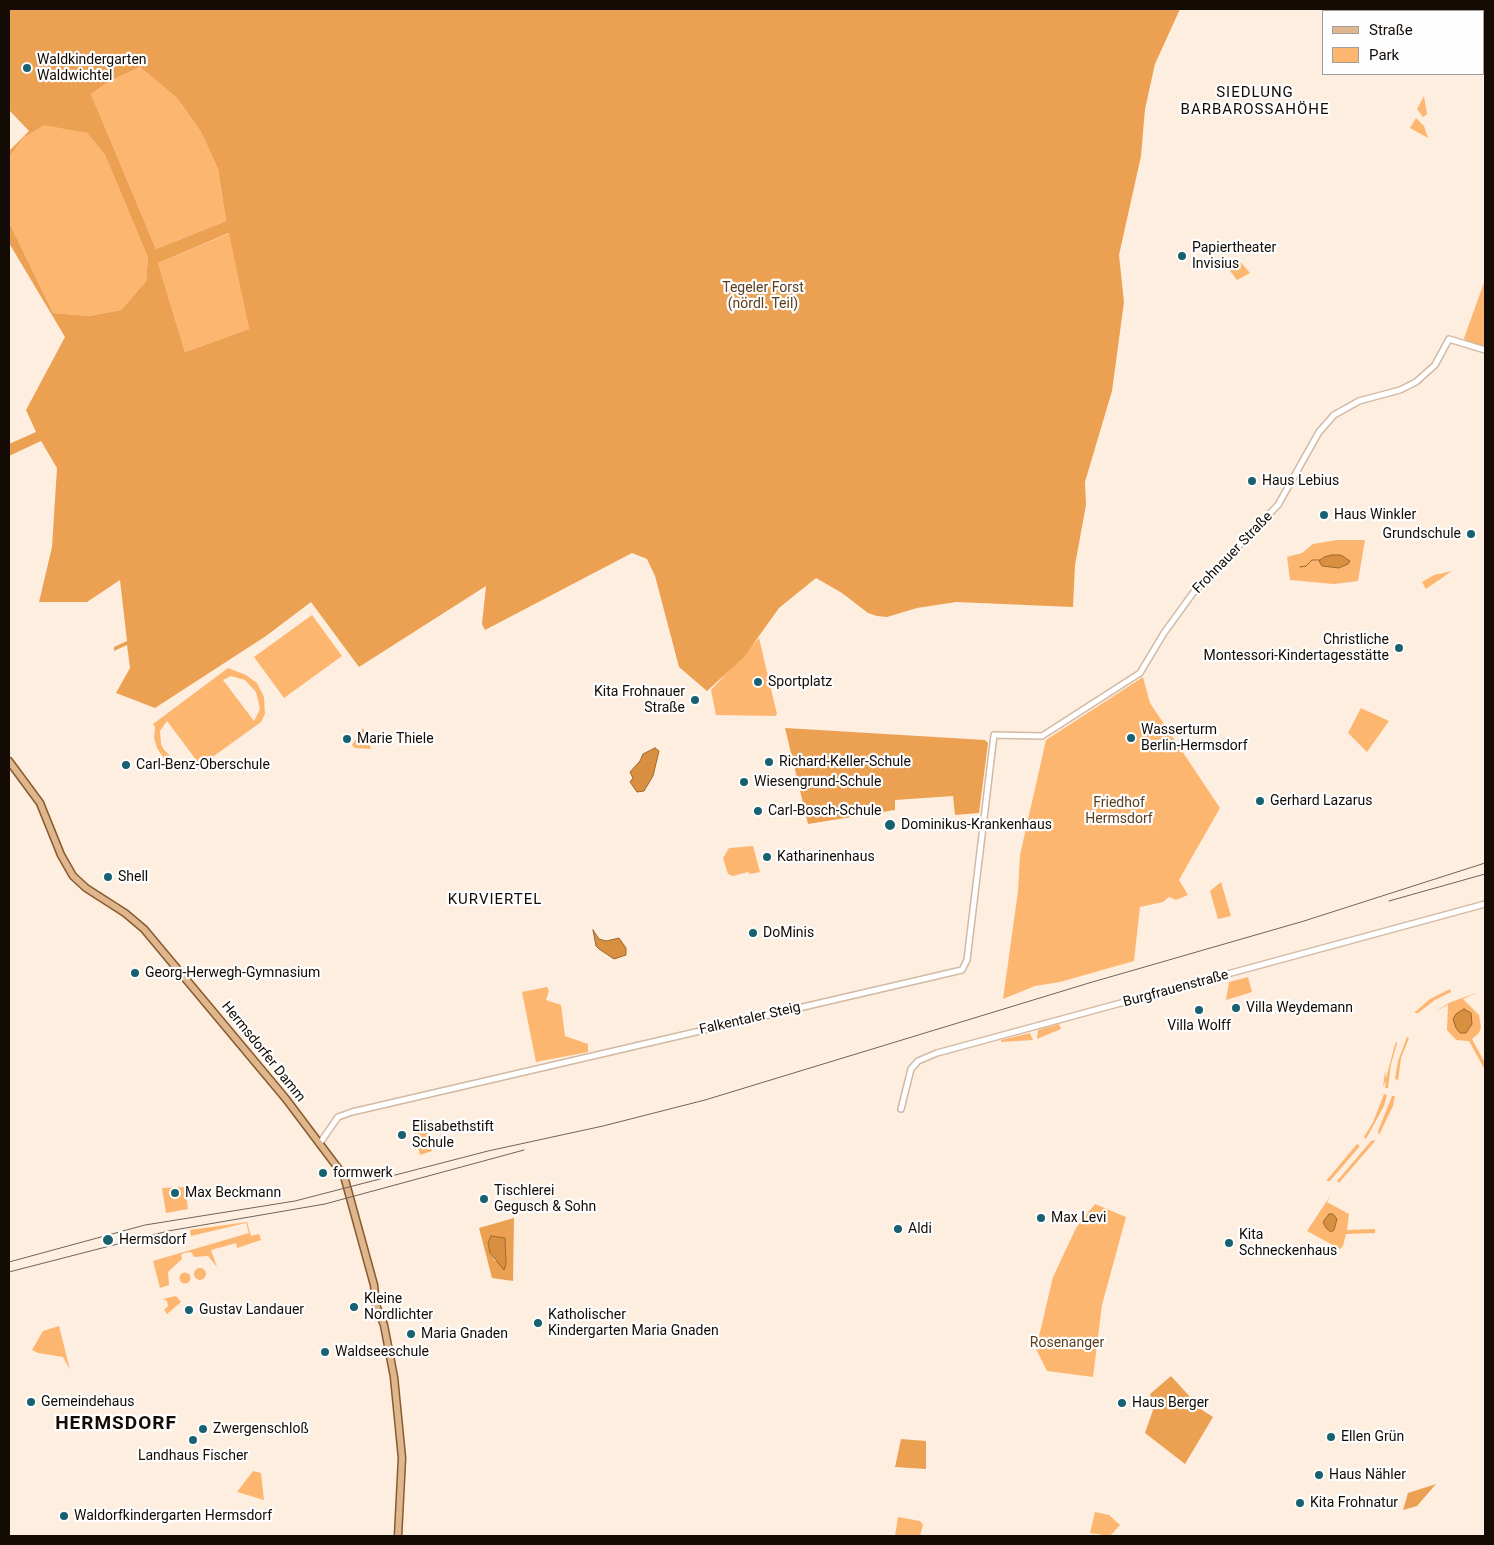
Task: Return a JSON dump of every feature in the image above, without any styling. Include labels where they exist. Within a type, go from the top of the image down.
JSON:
[{"type":"main road","name":"Hermsdorfer Damm","points":[[9,761],[40,803],[59,850],[73,876],[86,888],[125,913],[144,929],[320,1143],[344,1176],[376,1296],[376,1305],[380,1312],[393,1370],[400,1420],[402,1476],[398,1536]]},
{"type":"street","name":"Frohnauer Straße","points":[[994,736],[1042,736],[1140,673],[1164,632],[1193,593],[1278,505],[1319,432],[1346,407],[1359,400],[1400,390],[1416,382],[1435,365],[1449,340],[1485,350]]},
{"type":"street","name":"Falkentaler Steig","points":[[320,1143],[338,1117],[352,1112],[962,970],[967,960],[994,736]]},
{"type":"street","name":"Burgfrauenstraße","points":[[901,1109],[907,1078],[912,1067],[921,1059],[938,1053],[1485,904]]},
{"type":"green space","name":"Tegeler Forst (nördl. Teil)","points":[[9,9],[1180,9],[1155,64],[1145,109],[1141,156],[1119,255],[1124,302],[1112,391],[1085,482],[1086,505],[1075,565],[1073,607],[956,602],[917,608],[887,617],[877,616],[868,613],[842,593],[816,578],[779,608],[744,657],[707,691],[679,667],[655,576],[647,559],[632,553],[485,630],[482,624],[486,586],[359,667],[311,602],[266,636],[155,708],[116,693],[130,668],[127,645],[114,651],[114,647],[127,641],[120,580],[87,602],[39,602],[52,547],[57,468],[41,441],[9,456],[9,444],[36,432],[26,410],[65,337],[9,243],[9,222],[53,313],[89,316],[121,310],[146,281],[148,258],[105,155],[87,133],[44,125],[23,138],[9,157],[9,151],[29,131],[9,110]],"holes":[[[140,67],[177,98],[201,132],[218,169],[226,221],[156,249],[91,94],[110,81]],[[229,233],[249,329],[185,352],[158,263]]]},
{"type":"green space","points":[[140,67],[177,98],[201,132],[218,169],[226,221],[156,249],[91,94],[110,81]]},
{"type":"green space","points":[[1424,96],[1427,114],[1423,117],[1417,109]]},
{"type":"green space","points":[[1416,118],[1424,126],[1428,138],[1410,128]]},
{"type":"green space","points":[[44,124],[87,133],[105,155],[148,258],[146,281],[121,310],[89,316],[53,313],[9,222],[9,157],[23,138]]},
{"type":"green space","points":[[230,233],[249,329],[185,352],[158,263]]},
{"type":"green space","points":[[1237,258],[1250,273],[1237,280],[1227,267]]},
{"type":"green space","points":[[1485,280],[1485,347],[1466,341],[1464,338]]},
{"type":"green space","points":[[1337,540],[1365,540],[1358,581],[1334,584],[1290,580],[1287,557],[1302,553],[1313,544]]},
{"type":"green space","points":[[1452,571],[1426,589],[1422,582],[1434,575]]},
{"type":"green space","points":[[312,615],[342,656],[284,698],[254,657]]},
{"type":"green space","points":[[759,638],[777,714],[775,716],[716,715],[711,690]]},
{"type":"green space","points":[[228,668],[246,675],[257,683],[264,697],[265,714],[261,722],[196,769],[189,771],[176,768],[165,760],[157,748],[153,724]],"holes":[[[231,676],[245,680],[256,692],[260,709],[254,721],[223,680]],[[167,721],[197,761],[194,764],[180,765],[164,750],[161,744],[160,731]]]},
{"type":"green space","name":"Friedhof Hermsdorf","points":[[1143,677],[1150,703],[1220,808],[1179,880],[1188,895],[1176,900],[1169,897],[1163,902],[1140,907],[1134,961],[1060,982],[1035,986],[1003,999],[1018,891],[1020,855],[1046,740]]},
{"type":"green space","points":[[1361,708],[1389,721],[1367,752],[1348,733]]},
{"type":"green space","points":[[363,728],[371,749],[355,748],[352,745]]},
{"type":"green space","points":[[785,728],[985,740],[988,743],[979,813],[955,815],[953,796],[895,800],[895,810],[808,824]]},
{"type":"green space","points":[[753,846],[760,872],[750,874],[748,872],[733,876],[728,874],[723,858],[729,848]]},
{"type":"green space","points":[[1221,882],[1231,916],[1218,919],[1210,891]]},
{"type":"green space","points":[[1248,977],[1252,992],[1226,1000],[1229,982]]},
{"type":"green space","points":[[547,987],[549,991],[546,1000],[561,1005],[565,1036],[588,1044],[588,1052],[536,1062],[522,992]]},
{"type":"green space","points":[[1450,989],[1451,992],[1435,1000],[1418,1013],[1414,1013],[1430,999]]},
{"type":"green space","points":[[1479,992],[1463,999],[1479,1015],[1481,1027],[1479,1033],[1472,1039],[1485,1063],[1485,1070],[1469,1041],[1456,1040],[1447,1030],[1448,1005],[1434,1012],[1451,1002]]},
{"type":"green space","points":[[1059,1024],[1061,1029],[1037,1039],[1038,1030]]},
{"type":"green space","points":[[1030,1033],[1033,1040],[1001,1042],[1001,1040]]},
{"type":"green space","points":[[1407,1037],[1409,1038],[1401,1058],[1398,1081],[1395,1078],[1398,1061]]},
{"type":"green space","points":[[1396,1041],[1388,1088],[1385,1088],[1386,1081],[1383,1087],[1385,1071],[1386,1078]]},
{"type":"green space","points":[[1384,1094],[1387,1095],[1384,1106],[1366,1139],[1364,1137],[1373,1122]]},
{"type":"green space","points":[[1392,1096],[1395,1096],[1393,1106],[1379,1135],[1378,1131]]},
{"type":"green space","points":[[426,1126],[432,1151],[420,1155],[414,1129]]},
{"type":"green space","points":[[1376,1140],[1339,1183],[1337,1181],[1371,1141]]},
{"type":"green space","points":[[1357,1144],[1360,1146],[1330,1181],[1326,1181]]},
{"type":"green space","points":[[185,1187],[188,1209],[166,1213],[162,1188]]},
{"type":"green space","points":[[1332,1193],[1327,1202],[1349,1214],[1347,1230],[1375,1229],[1375,1233],[1346,1234],[1343,1246],[1340,1249],[1307,1231]]},
{"type":"green space","name":"Rosenanger","points":[[1095,1204],[1126,1217],[1102,1305],[1093,1377],[1047,1371],[1036,1349],[1053,1277],[1076,1228]]},
{"type":"green space","points":[[514,1218],[513,1281],[492,1278],[479,1228]],"holes":[[[491,1236],[498,1237],[506,1244],[506,1259],[495,1261],[490,1253],[488,1243]]]},
{"type":"green space","points":[[247,1222],[251,1236],[259,1234],[261,1240],[237,1248],[236,1243],[211,1250],[217,1267],[208,1256],[194,1257],[191,1252],[184,1253],[181,1255],[182,1259],[168,1272],[169,1285],[160,1288],[153,1261],[249,1233],[246,1223],[191,1236],[190,1230]]},
{"type":"green space","points":[[200,1268],[206,1274],[200,1280],[194,1274]]},
{"type":"green space","points":[[185,1272],[191,1278],[185,1284],[179,1278]]},
{"type":"green space","points":[[176,1296],[181,1302],[167,1314],[164,1310],[168,1306],[167,1301],[163,1299]]},
{"type":"green space","points":[[59,1326],[70,1370],[63,1357],[38,1353],[32,1350],[43,1331]]},
{"type":"green space","points":[[1171,1376],[1202,1410],[1213,1417],[1185,1464],[1145,1433],[1153,1410],[1150,1394]]},
{"type":"green space","points":[[901,1439],[926,1441],[926,1469],[895,1467]]},
{"type":"green space","points":[[253,1471],[261,1473],[264,1500],[237,1492]]},
{"type":"green space","points":[[1436,1484],[1417,1506],[1403,1510],[1408,1493]]},
{"type":"green space","points":[[1095,1512],[1109,1515],[1120,1525],[1110,1536],[1090,1533]]},
{"type":"green space","points":[[898,1517],[920,1521],[923,1525],[920,1536],[895,1536]]},
{"type":"shaded area","points":[[1341,555],[1350,561],[1339,568],[1322,566],[1319,561],[1324,557]]},
{"type":"shaded area","points":[[655,748],[659,751],[653,776],[644,791],[637,792],[630,782],[633,778],[630,772],[640,761],[643,754]]},
{"type":"shaded area","points":[[593,930],[599,939],[606,941],[619,938],[626,948],[626,955],[614,959],[599,949],[596,946]]},
{"type":"shaded area","points":[[1464,1009],[1471,1013],[1472,1024],[1466,1033],[1460,1033],[1453,1019],[1456,1014]]},
{"type":"shaded area","points":[[1329,1214],[1333,1214],[1337,1219],[1334,1230],[1331,1232],[1323,1222]]},
{"type":"shaded area","points":[[491,1236],[505,1238],[506,1264],[504,1270],[490,1253],[488,1243]]},
{"type":"waterway","points":[[1300,567],[1306,566],[1312,560],[1320,560]]},
{"type":"tram line","points":[[9,1262],[145,1225],[295,1201],[488,1151],[603,1126],[705,1100],[1089,983],[1304,921],[1485,863]]},
{"type":"tram line","points":[[1389,901],[1485,874]]},
{"type":"tram line","points":[[9,1272],[168,1231],[325,1204],[524,1150]]},
{"type":"place","name":"Waldkindergarten Waldwichtel","points":[[27,68]]},
{"type":"place","name":"Papiertheater Invisius","points":[[1182,256]]},
{"type":"place","name":"Haus Lebius","points":[[1252,481]]},
{"type":"place","name":"Haus Winkler","points":[[1324,515]]},
{"type":"place","name":"Grundschule","points":[[1471,534]]},
{"type":"place","name":"Christliche Montessori-Kindertagesstätte","points":[[1399,648]]},
{"type":"place","name":"Sportplatz","points":[[758,682]]},
{"type":"place","name":"Kita Frohnauer Straße","points":[[695,700]]},
{"type":"place","name":"Wasserturm Berlin-Hermsdorf","points":[[1131,738]]},
{"type":"place","name":"Marie Thiele","points":[[347,739]]},
{"type":"place","name":"Richard-Keller-Schule","points":[[769,762]]},
{"type":"place","name":"Carl-Benz-Oberschule","points":[[126,765]]},
{"type":"place","name":"Wiesengrund-Schule","points":[[744,782]]},
{"type":"place","name":"Gerhard Lazarus","points":[[1260,801]]},
{"type":"place","name":"Carl-Bosch-Schule","points":[[758,811]]},
{"type":"place","name":"Dominikus-Krankenhaus","points":[[890,825]]},
{"type":"place","name":"Katharinenhaus","points":[[767,857]]},
{"type":"place","name":"Shell","points":[[108,877]]},
{"type":"place","name":"DoMinis","points":[[753,933]]},
{"type":"place","name":"Georg-Herwegh-Gymnasium","points":[[135,973]]},
{"type":"place","name":"Villa Weydemann","points":[[1236,1008]]},
{"type":"place","name":"Villa Wolff","points":[[1199,1010]]},
{"type":"place","name":"Elisabethstift Schule","points":[[402,1135]]},
{"type":"place","name":"formwerk","points":[[323,1173]]},
{"type":"place","name":"Max Beckmann","points":[[175,1193]]},
{"type":"place","name":"Tischlerei Gegusch & Sohn","points":[[484,1199]]},
{"type":"place","name":"Max Levi","points":[[1041,1218]]},
{"type":"place","name":"Aldi","points":[[898,1229]]},
{"type":"place","name":"Hermsdorf","points":[[108,1240]]},
{"type":"place","name":"Kita Schneckenhaus","points":[[1229,1243]]},
{"type":"place","name":"Kleine Nordlichter","points":[[354,1307]]},
{"type":"place","name":"Gustav Landauer","points":[[189,1310]]},
{"type":"place","name":"Katholischer Kindergarten Maria Gnaden","points":[[538,1323]]},
{"type":"place","name":"Maria Gnaden","points":[[411,1334]]},
{"type":"place","name":"Waldseeschule","points":[[325,1352]]},
{"type":"place","name":"Gemeindehaus","points":[[31,1402]]},
{"type":"place","name":"Haus Berger","points":[[1122,1403]]},
{"type":"place","name":"Zwergenschloß","points":[[203,1429]]},
{"type":"place","name":"Ellen Grün","points":[[1331,1437]]},
{"type":"place","name":"Landhaus Fischer","points":[[193,1440]]},
{"type":"place","name":"Haus Nähler","points":[[1319,1475]]},
{"type":"place","name":"Kita Frohnatur","points":[[1300,1503]]},
{"type":"place","name":"Waldorfkindergarten Hermsdorf","points":[[64,1516]]},
{"type":"district","name":"SIEDLUNG BARBAROSSAHÖHE","points":[[1255,102]]},
{"type":"district","name":"KURVIERTEL","points":[[495,900]]},
{"type":"district","name":"HERMSDORF","points":[[116,1424]]}]
